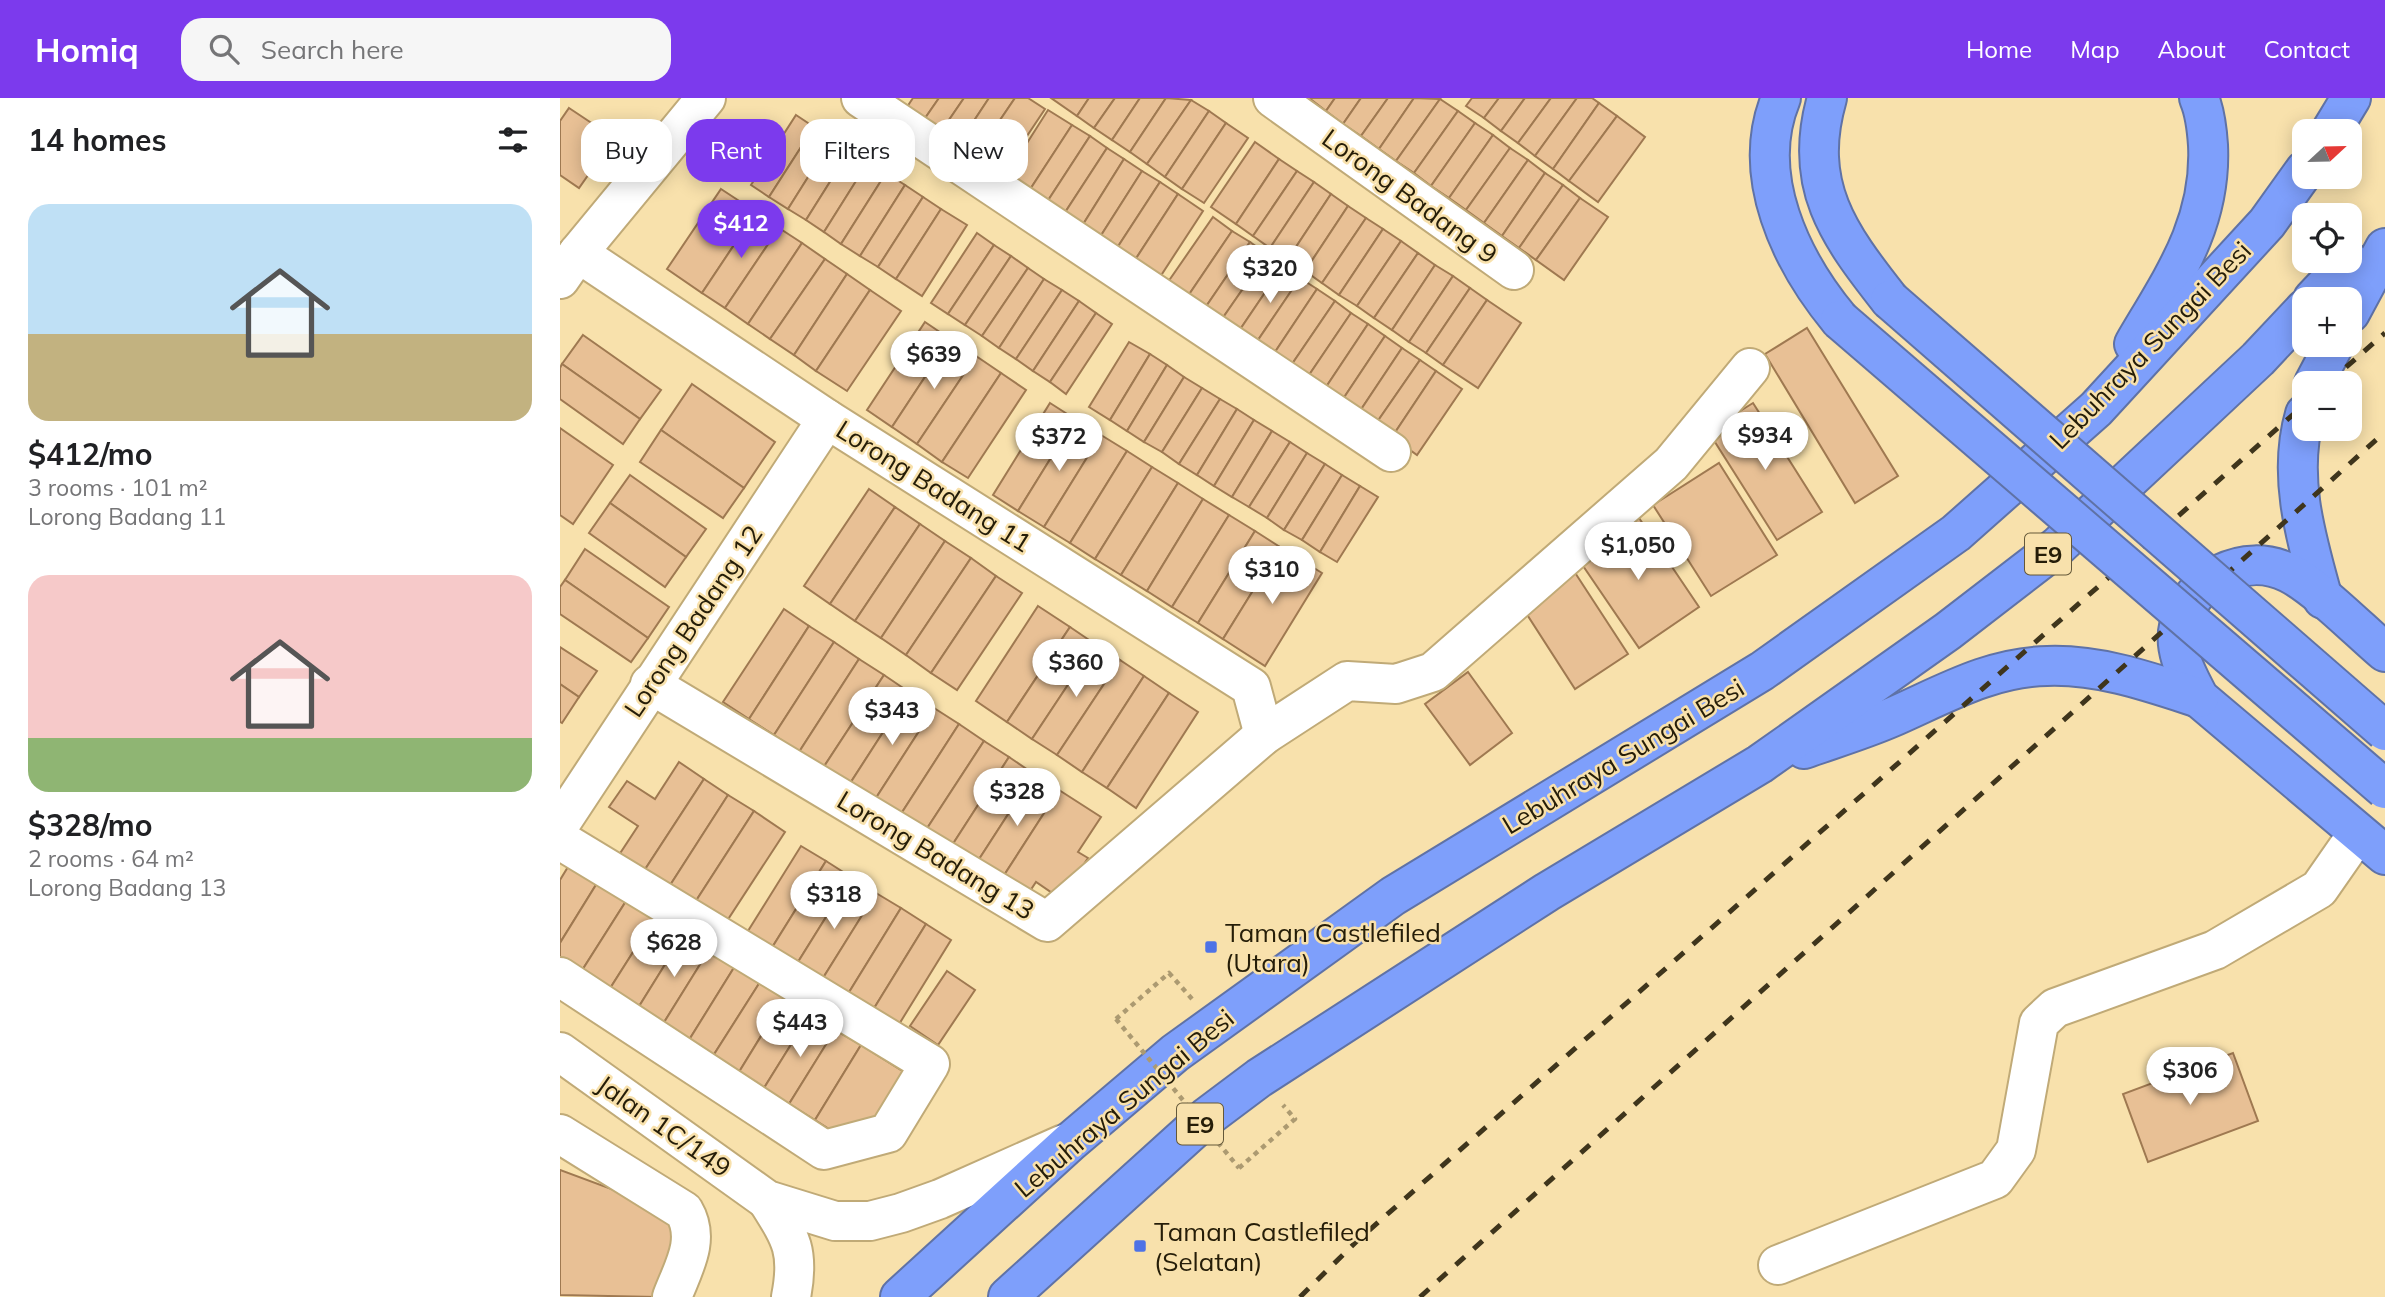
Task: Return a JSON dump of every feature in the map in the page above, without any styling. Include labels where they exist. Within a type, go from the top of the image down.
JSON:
[{"type":"highway","points":[[1781,98],[1771,147],[1774,183],[1782,223],[1798,260],[1819,294],[1840,320],[2385,789]]},
{"type":"highway","points":[[1827,98],[1818,144],[1821,178],[1832,216],[1848,247],[1890,300],[2385,732]]},
{"type":"highway","points":[[2096,409],[2189,248],[2201,213],[2209,176],[2207,135],[2199,98]]},
{"type":"highway","points":[[2338,119],[2351,98]]},
{"type":"highway","name":"Lebuhraya Sungai Besi","points":[[900,1297],[1070,1142],[1175,1053],[1393,896],[1762,671],[1956,533],[2096,409],[2267,223],[2292,188]]},
{"type":"highway","points":[[2362,247],[2385,221]]},
{"type":"highway","points":[[2362,291],[2385,248]]},
{"type":"highway","points":[[2325,287],[2338,273]]},
{"type":"highway","name":"E9","points":[[1007,1297],[1207,1118],[1259,1078],[1547,892],[1760,764],[1948,631],[2057,547],[2258,359],[2292,323]]},
{"type":"highway","points":[[2299,441],[2298,495],[2307,542],[2323,599]]},
{"type":"highway","points":[[2372,844],[2199,698],[2181,664],[2179,628],[2193,595],[2220,573],[2254,564],[2289,573],[2385,652]]},
{"type":"highway","points":[[1760,764],[1889,719],[1964,683],[2006,671],[2046,666],[2085,668],[2130,677],[2199,698]]},
{"type":"street","points":[[569,266],[706,98]]},
{"type":"street","points":[[861,98],[1391,452]]},
{"type":"street","name":"Lorong Badang 9","points":[[1273,98],[1514,270]]},
{"type":"street","name":"Lorong Badang 11","points":[[569,266],[827,419],[1251,687],[1264,735]]},
{"type":"street","points":[[1264,735],[1347,681],[1396,684],[1433,671],[1671,464],[1750,368]]},
{"type":"street","name":"Lorong Badang 12","points":[[560,824],[827,419]]},
{"type":"street","name":"Lorong Badang 13","points":[[650,684],[1047,922],[1264,735]]},
{"type":"street","points":[[560,839],[930,1064],[888,1133],[824,1150],[560,977]]},
{"type":"street","points":[[1778,1265],[1995,1179],[2016,1150],[2039,1023],[2055,1008],[2215,950],[2319,889],[2372,844]]},
{"type":"street","name":"Jalan 1C/149","points":[[560,1052],[767,1200],[835,1222],[870,1221],[940,1199],[1070,1142]]},
{"type":"street","points":[[560,1134],[684,1211],[692,1224],[692,1240],[672,1297]]},
{"type":"street","name":"Jalan 1C/149","points":[[767,1200],[790,1237],[796,1269],[791,1297]]},
{"type":"path","points":[[1214,1025],[1169,973],[1116,1019],[1240,1168],[1295,1119],[1259,1078]]},
{"type":"building","points":[[913,98],[939,98],[921,124],[903,113]]},
{"type":"building","points":[[939,98],[964,98],[950,119],[929,119],[929,130],[921,124]]},
{"type":"building","points":[[964,98],[989,98],[975,119],[950,119]]},
{"type":"building","points":[[989,98],[1015,98],[1001,119],[975,119]]},
{"type":"building","points":[[1015,98],[1028,98],[1045,109],[1028,134],[1028,119],[1001,119]]},
{"type":"building","points":[[1051,98],[1089,98],[1077,116]]},
{"type":"building","points":[[1089,98],[1115,98],[1094,128],[1077,116]]},
{"type":"building","points":[[1115,98],[1140,98],[1112,140],[1094,128]]},
{"type":"building","points":[[1140,98],[1166,98],[1130,152],[1112,140]]},
{"type":"building","points":[[1166,98],[1191,100],[1147,164],[1130,152]]},
{"type":"building","points":[[1309,98],[1335,98],[1326,111]]},
{"type":"building","points":[[1335,98],[1361,98],[1343,124],[1326,111]]},
{"type":"building","points":[[1361,98],[1388,98],[1361,136],[1343,124]]},
{"type":"building","points":[[1388,98],[1414,98],[1379,149],[1361,136]]},
{"type":"building","points":[[1414,98],[1440,99],[1396,161],[1379,149]]},
{"type":"building","points":[[1472,98],[1499,98],[1484,118],[1466,106]]},
{"type":"building","points":[[1499,98],[1525,98],[1501,131],[1484,118]]},
{"type":"building","points":[[1525,98],[1551,98],[1518,143],[1501,131]]},
{"type":"building","points":[[1551,98],[1577,98],[1535,156],[1518,143]]},
{"type":"building","points":[[1577,98],[1592,98],[1599,103],[1553,169],[1535,156]]},
{"type":"building","points":[[1440,99],[1458,111],[1414,173],[1396,161]]},
{"type":"building","points":[[1191,100],[1209,111],[1165,177],[1147,164]]},
{"type":"building","points":[[1599,103],[1617,116],[1569,181],[1553,169]]},
{"type":"building","points":[[569,108],[586,119],[581,119],[581,182],[583,182],[579,188],[560,175],[560,121]]},
{"type":"building","points":[[1048,110],[1072,125],[1029,191],[1015,182],[1028,182],[1028,141]]},
{"type":"building","points":[[1209,111],[1226,123],[1182,189],[1165,177]]},
{"type":"building","points":[[1458,111],[1475,123],[1431,186],[1414,173]]},
{"type":"building","points":[[796,115],[802,119],[800,149],[786,171],[786,131]]},
{"type":"building","points":[[1617,116],[1645,137],[1598,202],[1569,181]]},
{"type":"building","points":[[1226,123],[1248,138],[1204,203],[1182,189]]},
{"type":"building","points":[[1475,123],[1493,135],[1449,198],[1431,186]]},
{"type":"building","points":[[1072,125],[1090,136],[1047,202],[1029,191]]},
{"type":"building","points":[[1493,135],[1510,148],[1466,210],[1449,198]]},
{"type":"building","points":[[1090,136],[1107,148],[1064,214],[1047,202]]},
{"type":"building","points":[[1255,142],[1279,159],[1236,224],[1211,207]]},
{"type":"building","points":[[1107,148],[1124,159],[1082,226],[1064,214]]},
{"type":"building","points":[[1510,148],[1528,160],[1484,223],[1466,210]]},
{"type":"building","points":[[800,149],[800,182],[805,182],[788,209],[769,197],[779,182],[786,182],[786,171]]},
{"type":"building","points":[[1124,159],[1142,171],[1100,237],[1082,226]]},
{"type":"building","points":[[1279,159],[1297,171],[1253,236],[1236,224]]},
{"type":"building","points":[[1528,160],[1545,173],[1502,236],[1484,223]]},
{"type":"building","points":[[1142,171],[1160,182],[1117,248],[1100,237]]},
{"type":"building","points":[[1297,171],[1314,182],[1270,248],[1253,236]]},
{"type":"building","points":[[1545,173],[1563,185],[1519,248],[1502,236]]},
{"type":"building","points":[[753,182],[779,182],[769,197],[751,185]]},
{"type":"building","points":[[805,182],[830,182],[806,220],[788,209]]},
{"type":"building","points":[[830,182],[855,182],[824,232],[806,220]]},
{"type":"building","points":[[855,182],[880,182],[841,244],[824,232]]},
{"type":"building","points":[[880,182],[900,182],[905,185],[860,256],[841,244]]},
{"type":"building","points":[[1160,182],[1178,194],[1135,260],[1117,248]]},
{"type":"building","points":[[1314,182],[1331,194],[1288,259],[1270,248]]},
{"type":"building","points":[[905,185],[923,197],[878,267],[860,256]]},
{"type":"building","points":[[1563,185],[1580,198],[1536,260],[1519,248]]},
{"type":"building","points":[[721,189],[756,212],[702,293],[667,269]]},
{"type":"building","points":[[1178,194],[1203,211],[1160,277],[1135,260]]},
{"type":"building","points":[[1331,194],[1348,206],[1305,271],[1288,259]]},
{"type":"building","points":[[923,197],[941,209],[896,279],[878,267]]},
{"type":"building","points":[[1580,198],[1608,217],[1564,280],[1536,260]]},
{"type":"building","points":[[1348,206],[1366,218],[1322,283],[1305,271]]},
{"type":"building","points":[[941,209],[967,225],[922,296],[896,279]]},
{"type":"building","points":[[756,212],[779,228],[725,308],[702,293]]},
{"type":"building","points":[[1213,217],[1232,231],[1188,296],[1168,282]]},
{"type":"building","points":[[1366,218],[1383,229],[1339,295],[1322,283]]},
{"type":"building","points":[[779,228],[802,243],[748,324],[725,308]]},
{"type":"building","points":[[1383,229],[1401,241],[1357,306],[1339,295]]},
{"type":"building","points":[[1232,231],[1250,242],[1205,308],[1188,296]]},
{"type":"building","points":[[977,233],[994,245],[948,314],[931,303]]},
{"type":"building","points":[[1401,241],[1418,253],[1374,318],[1357,306]]},
{"type":"building","points":[[1250,242],[1267,254],[1222,319],[1205,308]]},
{"type":"building","points":[[802,243],[825,259],[770,339],[748,324]]},
{"type":"building","points":[[994,245],[1011,256],[965,325],[948,314]]},
{"type":"building","points":[[1418,253],[1435,265],[1392,330],[1374,318]]},
{"type":"building","points":[[1267,254],[1283,266],[1239,331],[1222,319]]},
{"type":"building","points":[[1011,256],[1028,268],[982,336],[965,325]]},
{"type":"building","points":[[825,259],[847,274],[794,355],[770,339]]},
{"type":"building","points":[[1435,265],[1453,276],[1409,342],[1392,330]]},
{"type":"building","points":[[1283,266],[1300,278],[1256,343],[1239,331]]},
{"type":"building","points":[[1028,268],[1044,279],[999,348],[982,336]]},
{"type":"building","points":[[847,274],[870,290],[816,371],[794,355]]},
{"type":"building","points":[[1453,276],[1470,288],[1426,353],[1409,342]]},
{"type":"building","points":[[1300,278],[1317,289],[1273,355],[1256,343]]},
{"type":"building","points":[[1044,279],[1062,290],[1016,359],[999,348]]},
{"type":"building","points":[[1470,288],[1487,300],[1443,365],[1426,353]]},
{"type":"building","points":[[1317,289],[1335,301],[1290,367],[1273,355]]},
{"type":"building","points":[[870,290],[901,311],[847,391],[816,371]]},
{"type":"building","points":[[1062,290],[1079,301],[1033,371],[1016,359]]},
{"type":"building","points":[[1487,300],[1521,323],[1478,388],[1443,365]]},
{"type":"building","points":[[1079,301],[1096,313],[1050,382],[1033,371]]},
{"type":"building","points":[[1335,301],[1351,313],[1307,378],[1290,367]]},
{"type":"building","points":[[1096,313],[1112,324],[1066,394],[1050,382]]},
{"type":"building","points":[[1351,313],[1368,324],[1324,390],[1307,378]]},
{"type":"building","points":[[925,322],[950,339],[892,427],[867,410]]},
{"type":"building","points":[[1368,324],[1385,336],[1341,402],[1324,390]]},
{"type":"building","points":[[1807,328],[1898,476],[1855,503],[1765,354]]},
{"type":"building","points":[[583,335],[661,390],[640,419],[562,364]]},
{"type":"building","points":[[1385,336],[1402,348],[1358,414],[1341,402]]},
{"type":"building","points":[[950,339],[976,356],[917,444],[892,427]]},
{"type":"building","points":[[1129,342],[1150,354],[1110,420],[1089,407]]},
{"type":"building","points":[[1402,348],[1420,360],[1375,425],[1358,414]]},
{"type":"building","points":[[1150,354],[1167,365],[1127,431],[1110,420]]},
{"type":"building","points":[[976,356],[1001,373],[942,462],[917,444]]},
{"type":"building","points":[[1420,360],[1436,371],[1392,437],[1375,425]]},
{"type":"building","points":[[562,364],[640,419],[623,444],[560,399]]},
{"type":"building","points":[[1167,365],[1184,377],[1144,442],[1127,431]]},
{"type":"building","points":[[1436,371],[1462,389],[1417,455],[1392,437]]},
{"type":"building","points":[[1001,373],[1026,390],[968,478],[942,462]]},
{"type":"building","points":[[1184,377],[1202,388],[1162,452],[1144,442]]},
{"type":"building","points":[[692,384],[775,442],[744,488],[661,430]]},
{"type":"building","points":[[1202,388],[1220,399],[1179,464],[1162,452]]},
{"type":"building","points":[[1220,399],[1237,409],[1197,475],[1179,464]]},
{"type":"building","points":[[1050,403],[1075,419],[1018,511],[993,495]]},
{"type":"building","points":[[1753,403],[1822,512],[1777,540],[1708,431]]},
{"type":"building","points":[[1237,409],[1254,420],[1214,486],[1197,475]]},
{"type":"building","points":[[1075,419],[1101,435],[1044,527],[1018,511]]},
{"type":"building","points":[[1254,420],[1272,431],[1232,497],[1214,486]]},
{"type":"building","points":[[560,428],[613,465],[573,524],[560,515]]},
{"type":"building","points":[[661,430],[744,488],[723,518],[640,462]]},
{"type":"building","points":[[1272,431],[1290,442],[1249,507],[1232,497]]},
{"type":"building","points":[[1101,435],[1127,451],[1070,543],[1044,527]]},
{"type":"building","points":[[1290,442],[1307,453],[1267,518],[1249,507]]},
{"type":"building","points":[[1127,451],[1152,467],[1095,559],[1070,543]]},
{"type":"building","points":[[1307,453],[1325,464],[1284,530],[1267,518]]},
{"type":"building","points":[[1719,463],[1777,555],[1711,596],[1653,505]]},
{"type":"building","points":[[1325,464],[1342,475],[1302,540],[1284,530]]},
{"type":"building","points":[[1152,467],[1178,483],[1121,575],[1095,559]]},
{"type":"building","points":[[630,475],[706,529],[686,557],[610,503]]},
{"type":"building","points":[[1342,475],[1360,486],[1320,552],[1302,540]]},
{"type":"building","points":[[1178,483],[1203,499],[1147,591],[1121,575]]},
{"type":"building","points":[[1360,486],[1378,497],[1337,562],[1320,552]]},
{"type":"building","points":[[869,489],[895,507],[830,604],[804,586]]},
{"type":"building","points":[[1203,499],[1229,515],[1172,607],[1147,591]]},
{"type":"building","points":[[610,503],[686,557],[665,587],[589,533]]},
{"type":"building","points":[[895,507],[920,524],[855,621],[830,604]]},
{"type":"building","points":[[1229,515],[1255,531],[1198,623],[1172,607]]},
{"type":"building","points":[[1637,515],[1699,607],[1639,648],[1577,557]]},
{"type":"building","points":[[920,524],[945,541],[881,638],[855,621]]},
{"type":"building","points":[[1255,531],[1280,547],[1223,639],[1198,623]]},
{"type":"building","points":[[945,541],[971,558],[906,655],[881,638]]},
{"type":"building","points":[[1280,547],[1322,573],[1265,666],[1223,639]]},
{"type":"building","points":[[585,549],[669,607],[648,638],[565,580]]},
{"type":"building","points":[[971,558],[996,576],[931,673],[906,655]]},
{"type":"building","points":[[1570,565],[1628,654],[1575,689],[1517,599]]},
{"type":"building","points":[[996,576],[1022,593],[957,690],[931,673]]},
{"type":"building","points":[[565,580],[648,638],[631,662],[560,614],[560,587]]},
{"type":"building","points":[[1038,606],[1070,627],[1007,722],[976,701]]},
{"type":"building","points":[[784,609],[809,626],[749,719],[723,702]]},
{"type":"building","points":[[809,626],[834,642],[774,735],[749,719]]},
{"type":"building","points":[[1070,627],[1095,644],[1032,739],[1007,722]]},
{"type":"building","points":[[834,642],[859,659],[799,752],[774,735]]},
{"type":"building","points":[[1095,644],[1120,660],[1057,755],[1032,739]]},
{"type":"building","points":[[560,647],[597,671],[579,697],[560,684]]},
{"type":"building","points":[[859,659],[884,675],[823,768],[799,752]]},
{"type":"building","points":[[1120,660],[1144,676],[1082,772],[1057,755]]},
{"type":"building","points":[[1468,672],[1512,733],[1470,765],[1425,704]]},
{"type":"building","points":[[884,675],[909,692],[849,785],[823,768]]},
{"type":"building","points":[[1144,676],[1169,693],[1107,788],[1082,772]]},
{"type":"building","points":[[560,684],[579,697],[562,723],[560,722]]},
{"type":"building","points":[[909,692],[934,708],[874,801],[849,785]]},
{"type":"building","points":[[1169,693],[1198,712],[1136,808],[1107,788]]},
{"type":"building","points":[[934,708],[959,724],[899,817],[874,801]]},
{"type":"building","points":[[959,724],[984,741],[924,833],[899,817]]},
{"type":"building","points":[[984,741],[1009,757],[949,850],[924,833]]},
{"type":"building","points":[[1009,757],[1034,774],[974,867],[949,850]]},
{"type":"building","points":[[679,762],[704,779],[642,874],[617,858],[638,826],[609,807],[627,781],[655,799]]},
{"type":"building","points":[[1034,774],[1059,790],[999,883],[974,867]]},
{"type":"building","points":[[704,779],[728,795],[667,890],[642,874]]},
{"type":"building","points":[[1059,790],[1101,817],[1078,852],[1088,858],[1061,899],[1036,882],[1024,900],[999,883]]},
{"type":"building","points":[[728,795],[754,811],[692,907],[667,890]]},
{"type":"building","points":[[754,811],[785,832],[723,927],[692,907]]},
{"type":"building","points":[[801,846],[826,861],[768,954],[743,939]]},
{"type":"building","points":[[826,861],[851,877],[793,970],[768,954]]},
{"type":"building","points":[[571,862],[599,880],[560,943],[560,880]]},
{"type":"building","points":[[851,877],[876,893],[818,986],[793,970]]},
{"type":"building","points":[[599,880],[628,898],[581,972],[560,958],[560,943]]},
{"type":"building","points":[[876,893],[901,908],[843,1002],[818,986]]},
{"type":"building","points":[[628,898],[656,916],[609,990],[581,972]]},
{"type":"building","points":[[901,908],[926,924],[868,1018],[843,1002]]},
{"type":"building","points":[[656,916],[684,934],[638,1008],[609,990]]},
{"type":"building","points":[[926,924],[951,940],[893,1034],[868,1018]]},
{"type":"building","points":[[684,934],[709,950],[663,1024],[638,1008]]},
{"type":"building","points":[[709,950],[735,966],[689,1040],[663,1024]]},
{"type":"building","points":[[735,966],[760,982],[713,1056],[689,1040]]},
{"type":"building","points":[[947,971],[975,990],[938,1045],[910,1026]]},
{"type":"building","points":[[760,982],[785,997],[739,1072],[713,1056]]},
{"type":"building","points":[[785,997],[810,1014],[764,1088],[739,1072]]},
{"type":"building","points":[[810,1014],[835,1030],[789,1104],[764,1088]]},
{"type":"building","points":[[835,1030],[861,1045],[815,1120],[789,1104]]},
{"type":"building","points":[[861,1045],[904,1072],[868,1130],[840,1136],[815,1120]]},
{"type":"building","points":[[2233,1053],[2258,1121],[2148,1162],[2123,1094]]},
{"type":"building","points":[[560,1170],[687,1217],[657,1297],[560,1295]]},
{"type":"railway","points":[[2342,371],[2385,333]]},
{"type":"railway","points":[[1300,1297],[1357,1241],[2292,415]]},
{"type":"railway","points":[[1420,1297],[2385,432]]},
{"type":"place","name":"Taman Castlefiled (Utara)","points":[[1211,947]]},
{"type":"place","name":"Taman Castlefiled (Selatan)","points":[[1140,1246]]}]
